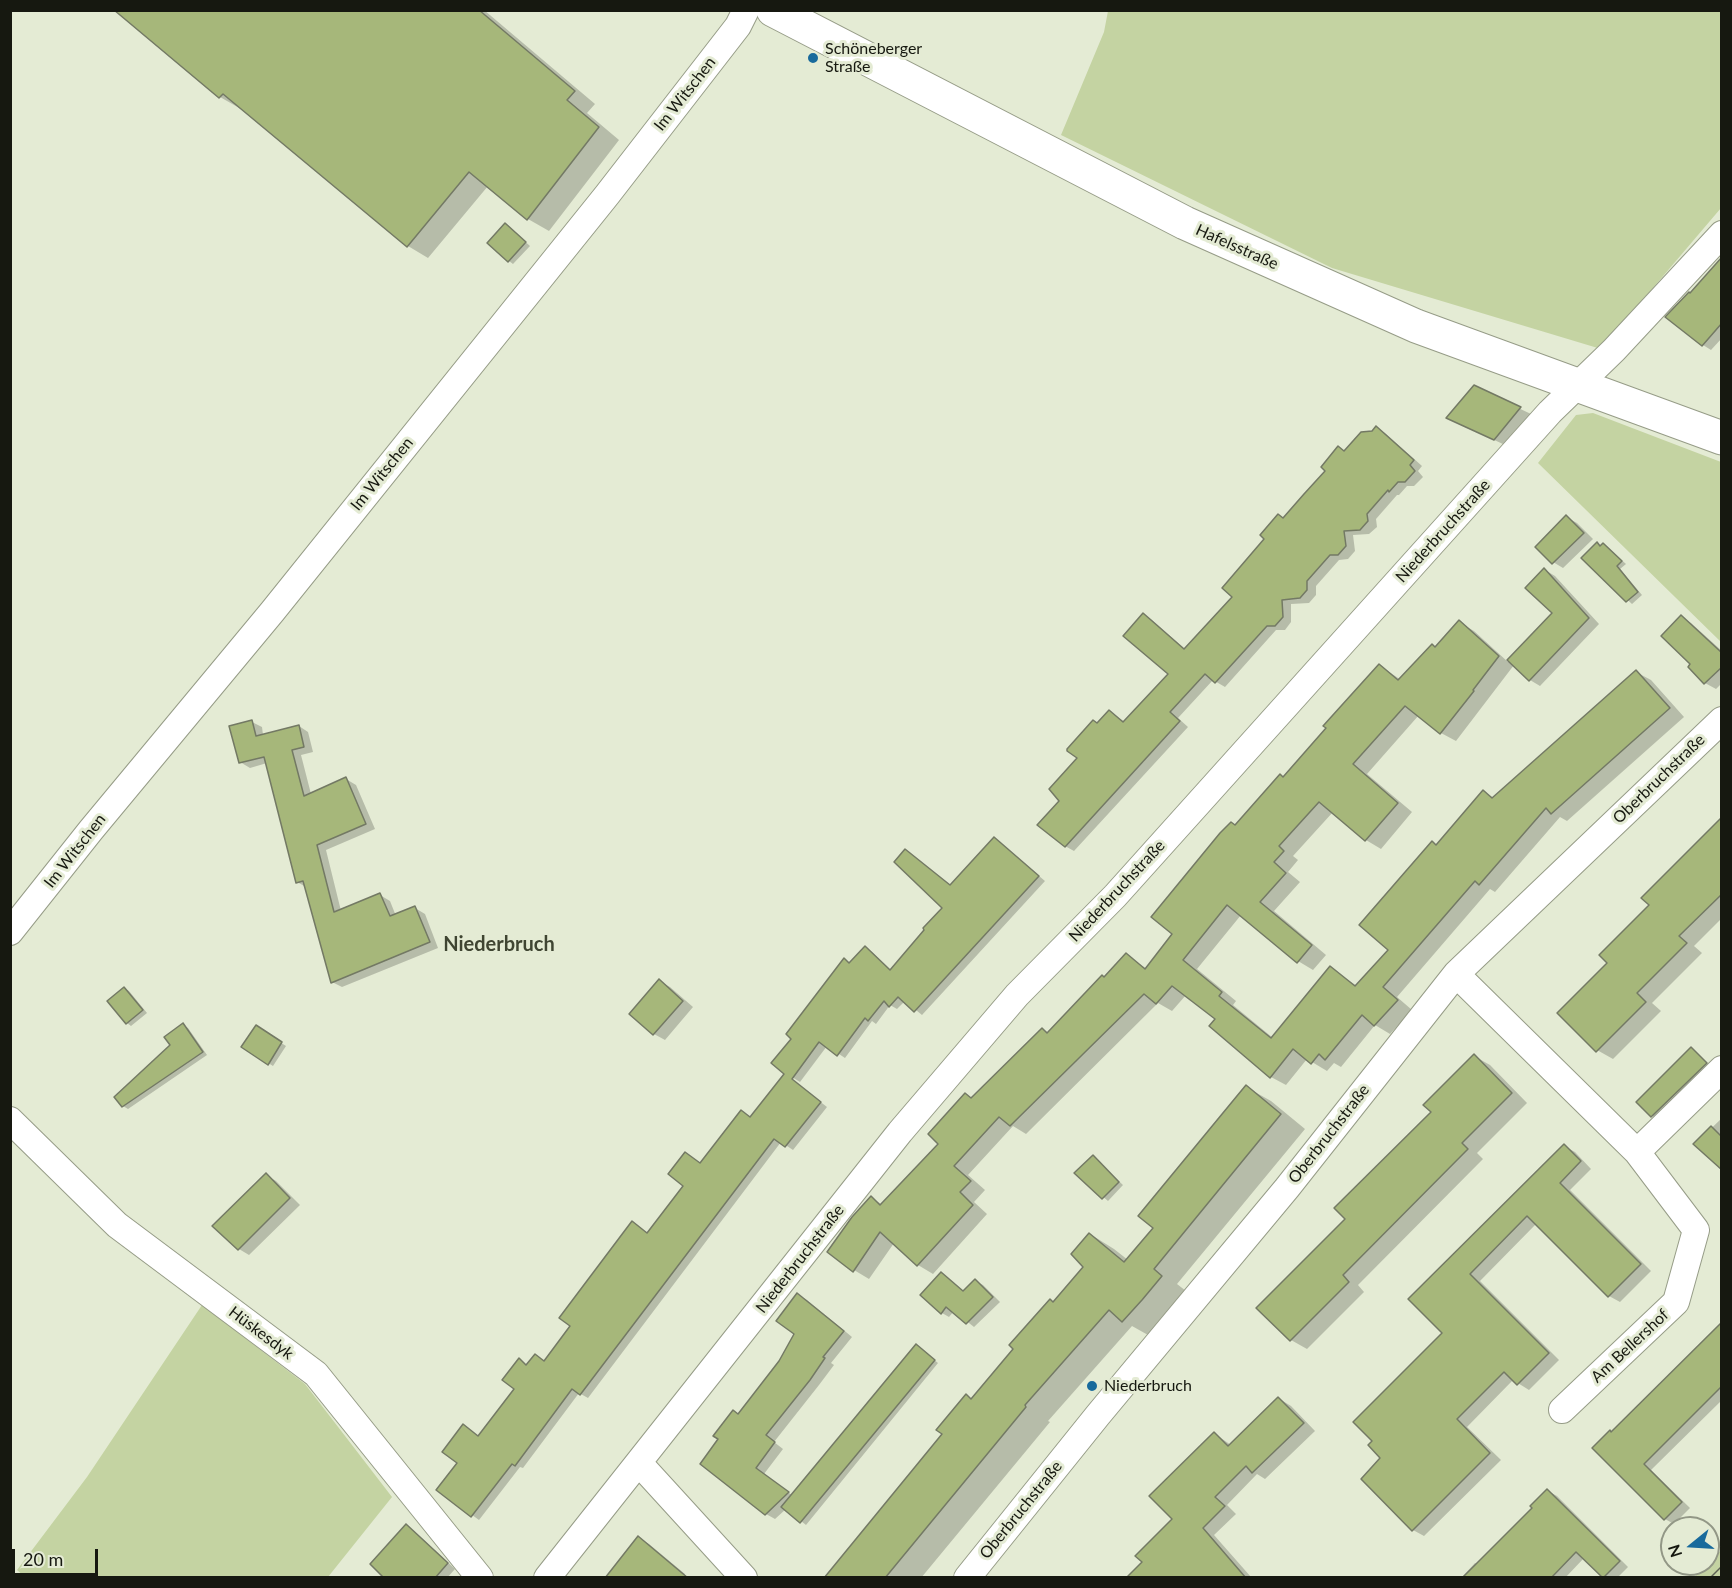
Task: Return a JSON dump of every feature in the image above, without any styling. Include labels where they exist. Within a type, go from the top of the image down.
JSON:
[{"type":"main road","name":"Hafelsstraße","points":[[772,10],[1185,224],[1416,326],[1722,438]]},
{"type":"street","name":"Im Witschen","points":[[10,933],[91,830],[272,612],[607,195],[738,26],[746,10]]},
{"type":"street","name":"Niederbruchstraße","points":[[547,1578],[900,1132],[1017,995],[1115,896],[1550,412],[1614,350],[1722,234]]},
{"type":"street","name":"Oberbruchstraße","points":[[967,1578],[1098,1415],[1287,1188],[1456,974],[1722,720]]},
{"type":"street","name":"Am Bellershof","points":[[1456,974],[1637,1152],[1696,1230],[1677,1302],[1562,1410]]},
{"type":"street","points":[[1637,1152],[1722,1069]]},
{"type":"street","name":"Hüskesdyk","points":[[10,1120],[117,1225],[316,1374],[480,1578]]},
{"type":"street","points":[[639,1463],[744,1578]]},
{"type":"green space","points":[[1108,11],[1721,11],[1721,208],[1601,349],[1332,268],[1061,135],[1104,32]]},
{"type":"green space","points":[[1593,413],[1721,462],[1721,642],[1538,463],[1576,415]]},
{"type":"green space","points":[[202,1305],[305,1384],[392,1497],[328,1577],[25,1577],[17,1570],[87,1477]]},
{"type":"green space","points":[[1720,1551],[1721,1577],[1694,1577],[1720,1576]]},
{"type":"building","points":[[114,10],[479,10],[575,91],[567,100],[599,127],[527,220],[469,172],[407,247],[223,94],[219,98]]},
{"type":"building","points":[[505,223],[526,242],[508,262],[487,243]]},
{"type":"building","points":[[1722,257],[1722,323],[1702,346],[1665,317]]},
{"type":"building","points":[[1474,385],[1521,407],[1494,440],[1446,418]]},
{"type":"building","points":[[1376,426],[1414,460],[1410,465],[1415,471],[1405,482],[1398,482],[1389,492],[1388,490],[1367,514],[1368,521],[1360,530],[1344,531],[1346,546],[1338,555],[1330,555],[1307,581],[1307,590],[1300,598],[1282,600],[1283,617],[1275,626],[1267,626],[1215,683],[1205,674],[1170,712],[1180,721],[1065,847],[1037,825],[1059,801],[1049,789],[1077,758],[1067,749],[1093,720],[1097,723],[1109,710],[1123,722],[1168,674],[1123,636],[1143,613],[1184,649],[1232,597],[1222,588],[1264,539],[1260,535],[1278,514],[1283,518],[1325,471],[1321,467],[1338,446],[1344,451],[1361,432],[1372,431]]},
{"type":"building","points":[[1566,515],[1584,533],[1552,564],[1535,547]]},
{"type":"building","points":[[1597,542],[1600,546],[1603,543],[1622,561],[1617,566],[1638,592],[1626,602],[1581,558]]},
{"type":"building","points":[[1544,568],[1589,618],[1529,681],[1507,660],[1552,613],[1525,588]]},
{"type":"building","points":[[1681,615],[1722,653],[1722,667],[1704,684],[1688,667],[1690,664],[1661,636]]},
{"type":"building","points":[[1459,620],[1499,656],[1474,691],[1440,734],[1405,706],[1353,764],[1398,803],[1365,841],[1319,802],[1279,846],[1284,851],[1274,862],[1286,873],[1260,902],[1312,945],[1297,963],[1227,905],[1183,960],[1222,992],[1219,996],[1271,1038],[1330,966],[1355,986],[1388,950],[1359,925],[1432,841],[1436,845],[1483,790],[1492,798],[1636,670],[1670,708],[1551,814],[1546,808],[1479,885],[1475,881],[1383,987],[1398,1000],[1374,1026],[1362,1015],[1325,1060],[1319,1054],[1311,1064],[1293,1049],[1270,1078],[1209,1026],[1215,1019],[1172,986],[1156,1004],[1144,994],[1010,1126],[999,1117],[954,1166],[971,1181],[960,1192],[973,1205],[917,1266],[880,1232],[853,1272],[827,1252],[852,1217],[871,1196],[880,1205],[938,1144],[928,1134],[965,1093],[971,1098],[1042,1028],[1047,1033],[1126,953],[1145,969],[1172,934],[1151,917],[1220,833],[1231,822],[1235,825],[1280,774],[1283,777],[1326,728],[1323,726],[1379,664],[1398,680],[1432,644],[1435,647]]},
{"type":"building","points":[[252,720],[256,736],[299,725],[304,747],[292,750],[304,796],[346,777],[366,824],[317,845],[334,912],[380,893],[390,916],[415,906],[430,942],[331,983],[303,881],[296,883],[264,757],[239,763],[229,726]]},
{"type":"building","points":[[1722,817],[1722,894],[1679,936],[1687,943],[1637,993],[1646,1002],[1596,1052],[1557,1013],[1607,963],[1599,955],[1649,905],[1641,898]]},
{"type":"building","points":[[994,837],[1039,876],[914,1012],[898,997],[889,1007],[884,1001],[868,1021],[865,1018],[837,1056],[819,1042],[792,1079],[821,1102],[785,1147],[774,1139],[580,1395],[572,1389],[515,1466],[512,1464],[471,1517],[436,1490],[457,1463],[442,1452],[463,1424],[478,1436],[514,1389],[502,1380],[519,1358],[526,1365],[535,1354],[544,1361],[570,1326],[559,1318],[632,1221],[647,1233],[683,1186],[668,1174],[685,1152],[700,1163],[741,1110],[750,1117],[784,1074],[771,1063],[791,1039],[786,1034],[844,958],[849,963],[865,946],[890,970],[942,908],[894,862],[905,849],[950,885]]},
{"type":"building","points":[[659,979],[683,1001],[653,1035],[629,1014]]},
{"type":"building","points":[[124,987],[143,1010],[126,1024],[107,1001]]},
{"type":"building","points":[[183,1023],[203,1052],[122,1107],[114,1097],[170,1045],[164,1037]]},
{"type":"building","points":[[256,1025],[282,1042],[268,1065],[241,1047]]},
{"type":"building","points":[[1691,1047],[1707,1063],[1651,1117],[1636,1102]]},
{"type":"building","points":[[1474,1054],[1512,1093],[1462,1143],[1468,1149],[1343,1275],[1349,1282],[1290,1341],[1256,1308],[1345,1219],[1334,1208],[1431,1112],[1423,1105]]},
{"type":"building","points":[[1246,1085],[1281,1114],[1154,1269],[1162,1276],[1142,1300],[1122,1322],[1109,1310],[1025,1405],[1026,1407],[885,1578],[824,1578],[942,1434],[936,1430],[966,1394],[971,1399],[1013,1349],[1009,1345],[1050,1299],[1053,1302],[1083,1267],[1071,1254],[1089,1233],[1124,1262],[1153,1228],[1138,1216]]},
{"type":"building","points":[[1711,1126],[1722,1137],[1722,1170],[1693,1144]]},
{"type":"building","points":[[1564,1144],[1581,1161],[1560,1183],[1641,1264],[1608,1297],[1527,1216],[1470,1274],[1549,1353],[1517,1385],[1504,1372],[1457,1419],[1490,1453],[1412,1531],[1361,1479],[1380,1458],[1368,1445],[1372,1441],[1353,1422],[1442,1333],[1408,1299]]},
{"type":"building","points":[[1093,1155],[1119,1182],[1102,1199],[1074,1173]]},
{"type":"building","points":[[266,1173],[290,1198],[238,1250],[212,1226]]},
{"type":"building","points":[[941,1272],[963,1291],[975,1279],[993,1297],[966,1324],[946,1307],[941,1314],[920,1295]]},
{"type":"building","points":[[797,1293],[844,1331],[823,1357],[825,1358],[810,1380],[766,1435],[775,1442],[756,1468],[789,1492],[765,1515],[700,1464],[718,1439],[713,1436],[733,1410],[738,1414],[779,1361],[794,1334],[776,1321]]},
{"type":"building","points":[[1722,1322],[1722,1386],[1644,1464],[1682,1502],[1668,1516],[1660,1516],[1592,1448],[1610,1430],[1611,1432]]},
{"type":"building","points":[[916,1344],[935,1360],[800,1523],[781,1507]]},
{"type":"building","points":[[1278,1397],[1304,1423],[1252,1473],[1246,1466],[1215,1497],[1225,1506],[1203,1528],[1246,1578],[1126,1578],[1142,1562],[1135,1556],[1172,1519],[1149,1496],[1214,1432],[1228,1446]]},
{"type":"building","points":[[1547,1489],[1620,1561],[1603,1578],[1576,1552],[1551,1578],[1462,1578],[1532,1508],[1530,1506]]},
{"type":"building","points":[[406,1524],[448,1563],[435,1578],[384,1578],[370,1564]]},
{"type":"building","points":[[638,1536],[688,1578],[605,1578]]},
{"type":"tram line","points":[[1710,1578],[1722,1566]]},
{"type":"place","name":"Schöneberger Straße","points":[[813,58]]},
{"type":"place","name":"Niederbruch","points":[[1092,1386]]},
{"type":"district","name":"Niederbruch","points":[[499,945]]}]
